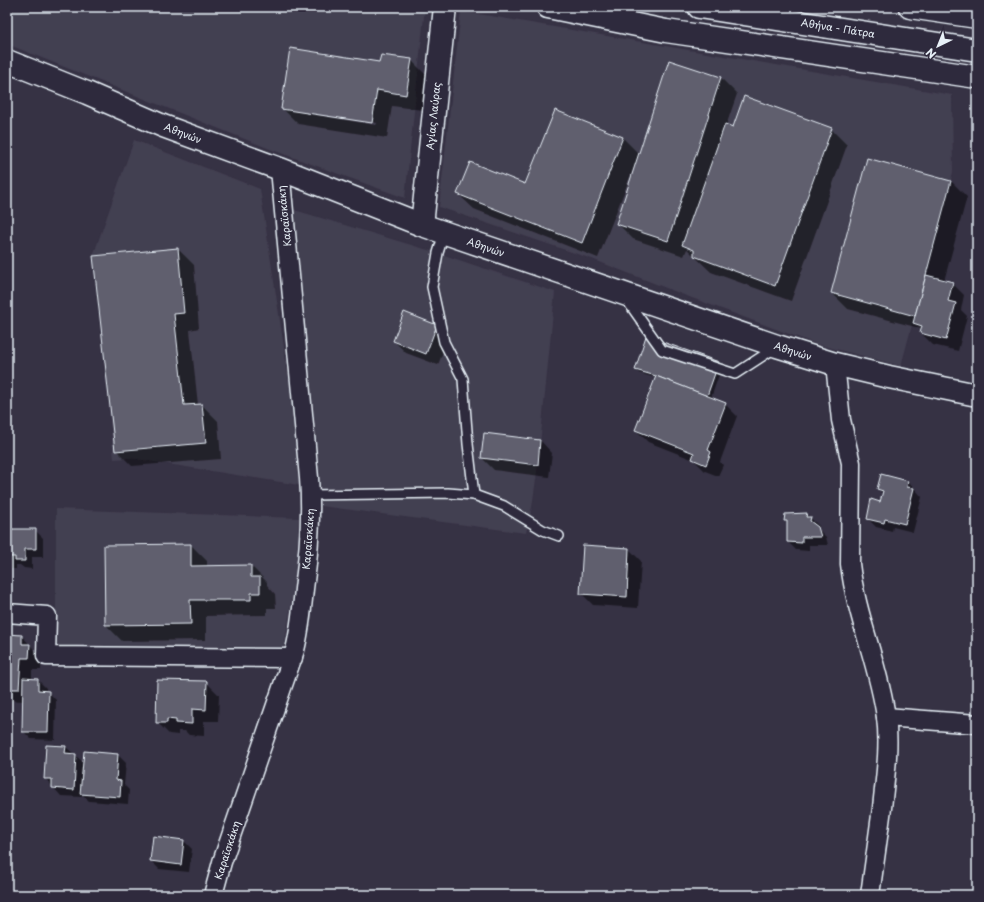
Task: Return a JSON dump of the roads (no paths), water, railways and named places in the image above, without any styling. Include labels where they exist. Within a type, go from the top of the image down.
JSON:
[{"type":"main road","name":"Αγίας Λαύρας","points":[[422,225],[445,7]]},
{"type":"main road","points":[[548,7],[666,31],[977,77]]},
{"type":"main road","name":"Αθήνα - Πάτρα","points":[[699,7],[977,50]]},
{"type":"main road","points":[[910,7],[977,17]]},
{"type":"main road","name":"Αθηνών","points":[[7,61],[164,126],[280,169],[444,233],[777,346],[835,364],[889,378],[977,395]]},
{"type":"street","name":"Καραϊσκάκη","points":[[213,895],[222,862],[293,658],[299,635],[308,560],[310,495],[306,438],[280,169]]},
{"type":"street","points":[[835,364],[841,420],[852,463],[851,578],[880,684],[886,717],[888,748],[870,895]]},
{"type":"street","points":[[7,613],[47,616],[46,656],[293,658]]},
{"type":"street","points":[[886,717],[977,724]]},
{"type":"lane","points":[[444,233],[438,253],[432,287],[444,342],[463,379],[474,495]]},
{"type":"lane","points":[[623,294],[662,350],[735,374],[777,346]]},
{"type":"lane","points":[[310,495],[448,493],[474,495],[504,506],[543,530],[559,536]]}]
